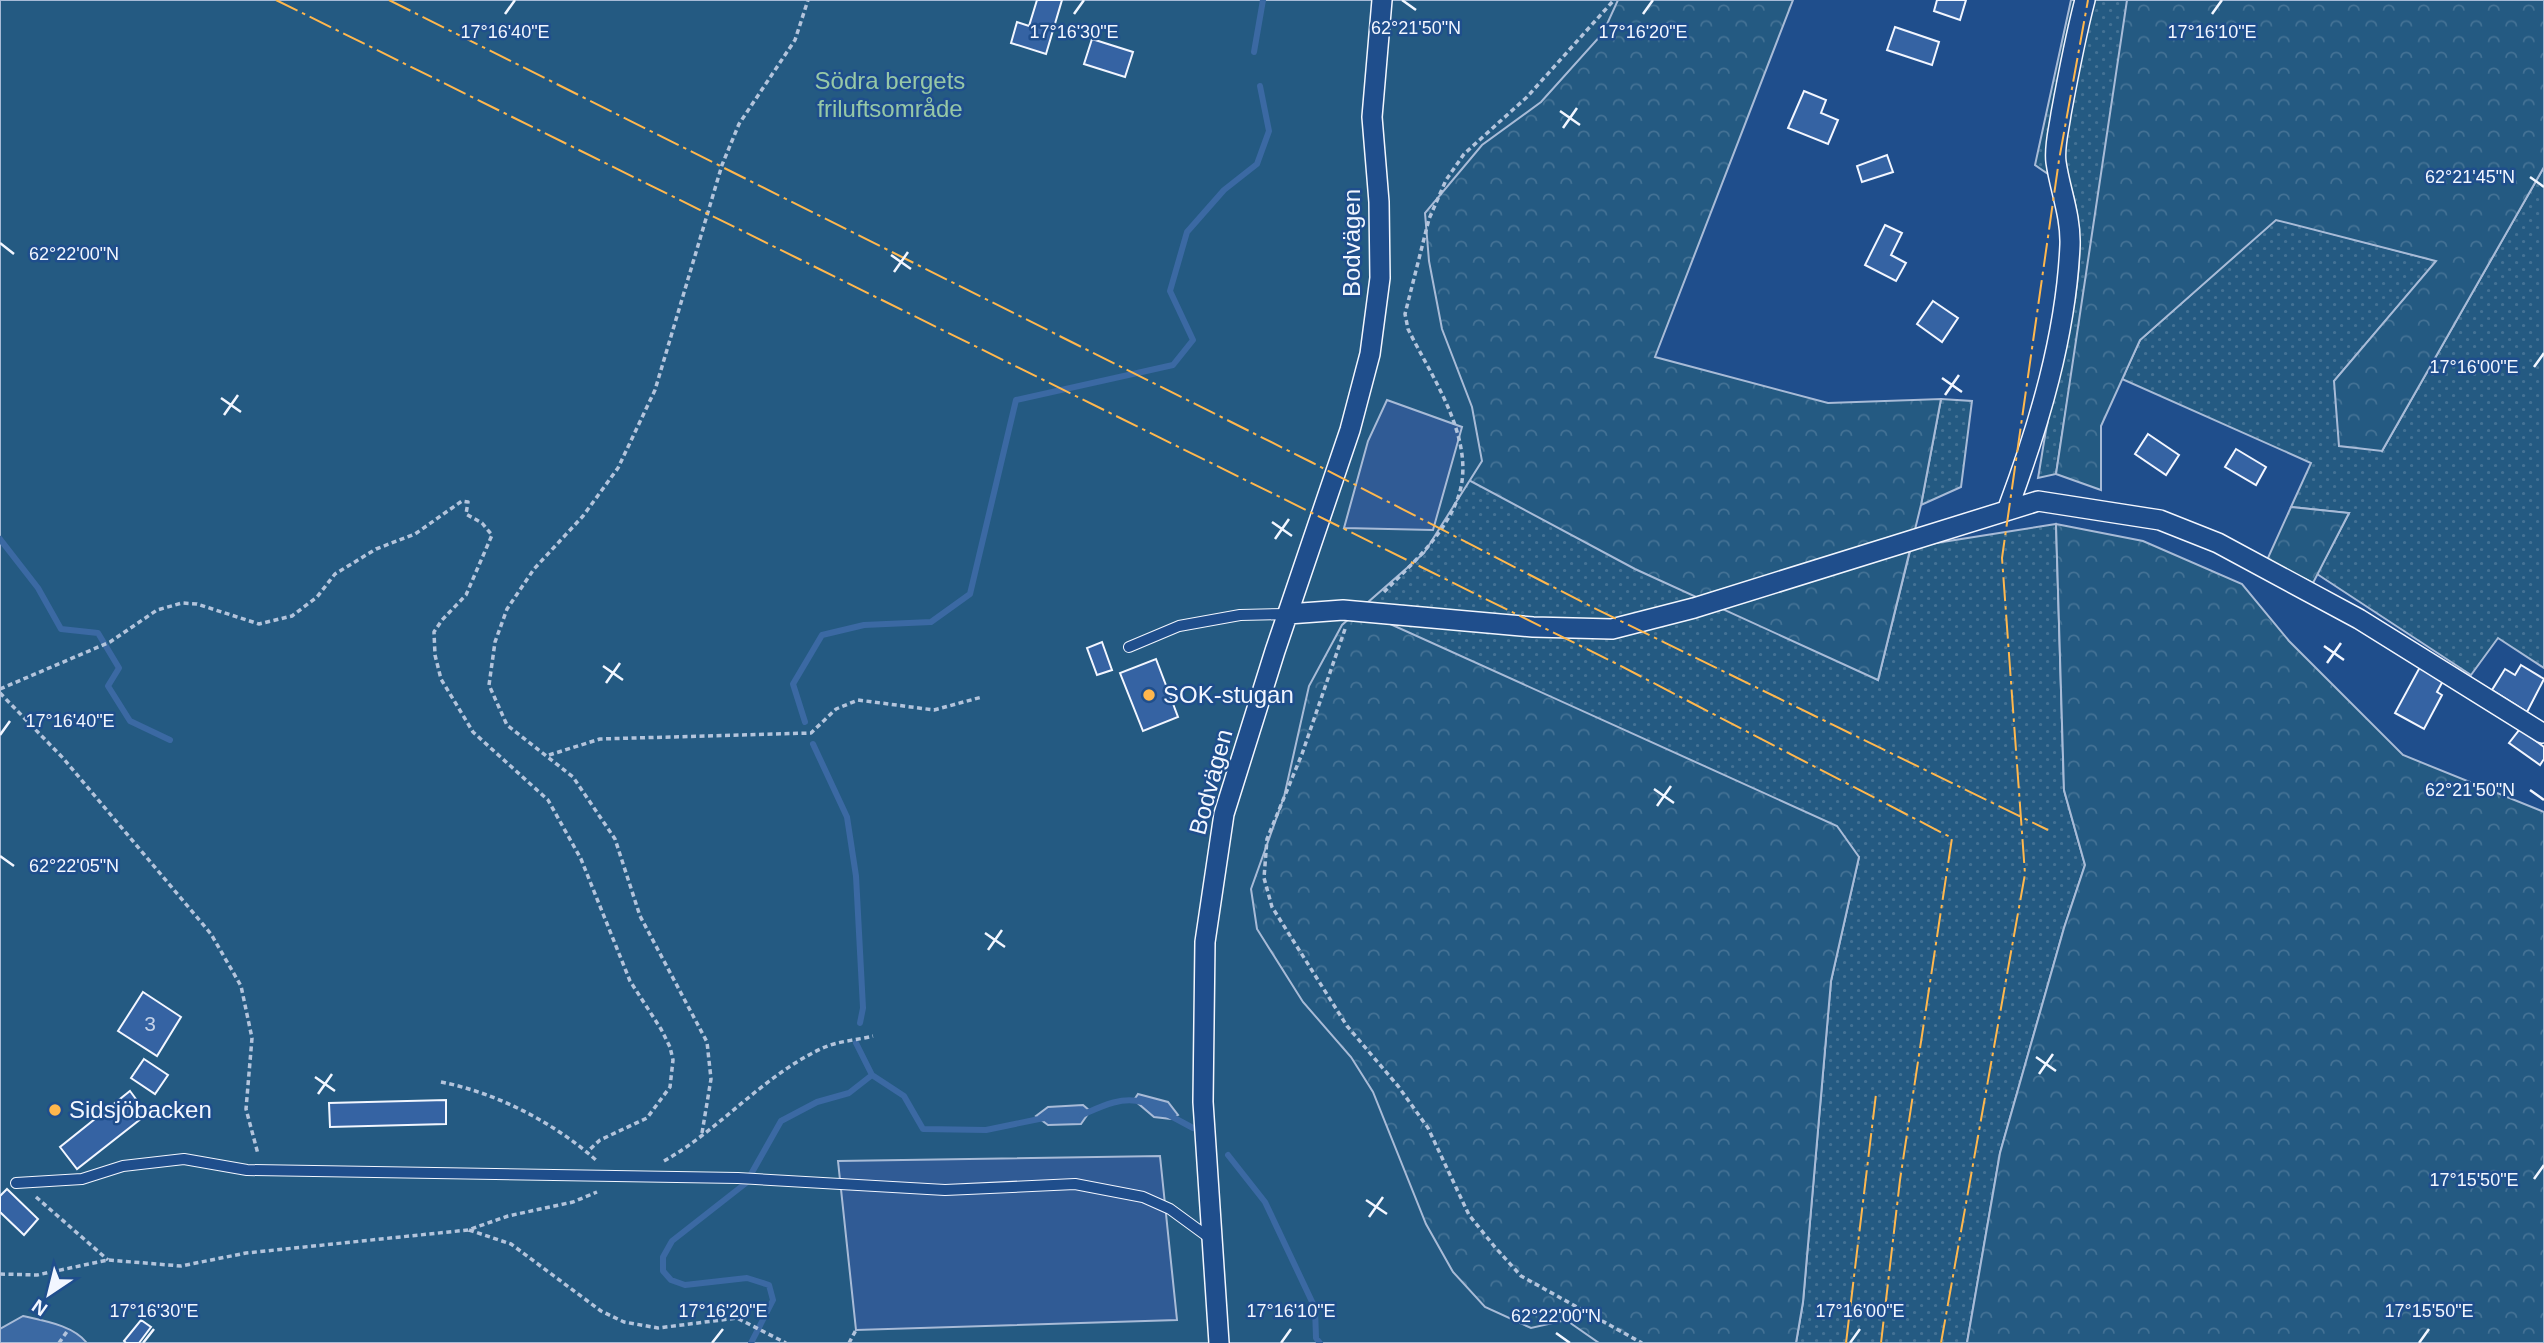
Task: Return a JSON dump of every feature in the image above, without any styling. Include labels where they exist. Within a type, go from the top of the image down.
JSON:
[{"type":"street","name":"Bodvägen","points":[[1219,1343],[1203,1102],[1202,980],[1214,865],[1224,814],[1243,749],[1366,376],[1380,278],[1379,202],[1372,117],[1382,0]]},
{"type":"street","points":[[2008,508],[2046,392],[2063,309],[2070,243],[2065,197],[2056,161],[2057,141],[2072,51],[2085,0]]},
{"type":"street","points":[[1288,614],[1352,611],[1533,627],[1612,629],[1694,608],[2008,508],[2038,501],[2160,520],[2218,543],[2360,619],[2542,733]]},
{"type":"lane","points":[[1129,647],[1179,626],[1240,615],[1288,614]]},
{"type":"lane","points":[[16,1183],[82,1179],[123,1166],[184,1159],[269,1170],[738,1178],[945,1190],[1075,1184],[1143,1197],[1170,1209],[1211,1240]]},
{"type":"path","points":[[808,0],[795,40],[738,124],[722,166],[655,390],[618,468],[583,516],[534,569],[507,609],[495,642],[489,685],[507,725],[549,755],[573,777],[615,839],[640,916],[707,1042],[711,1079],[702,1133],[772,1079],[826,1046],[873,1036]]},
{"type":"path","points":[[1614,0],[1527,97],[1464,153],[1446,180],[1429,219],[1405,314],[1408,329],[1457,432],[1464,460],[1461,486],[1455,505],[1425,551],[1377,600],[1352,611],[1302,754],[1267,839],[1264,878],[1272,907],[1347,1026],[1398,1086],[1428,1128],[1469,1215],[1494,1246],[1521,1276],[1642,1343]]},
{"type":"path","points":[[269,1170],[257,1152],[246,1109],[252,1038],[241,986],[211,934],[63,758],[0,691],[110,642],[157,610],[182,603],[197,604],[259,624],[292,616],[317,597],[335,574],[354,562],[415,534],[462,501],[468,502],[466,514],[482,523],[492,535],[466,595],[434,632],[435,655],[441,679],[473,732],[548,800],[581,859],[630,981],[670,1047],[670,1087],[660,1103],[635,1126],[600,1140],[587,1152]]},
{"type":"path","points":[[549,755],[600,739],[811,733],[836,709],[858,700],[934,710],[982,697]]},
{"type":"path","points":[[441,1082],[457,1085],[536,1118],[573,1139],[599,1163],[603,1175]]},
{"type":"path","points":[[16,1183],[46,1204],[108,1260]]},
{"type":"path","points":[[0,1274],[37,1275],[108,1260],[181,1266],[246,1253],[468,1230],[511,1244],[601,1311],[624,1322],[658,1328],[737,1318],[786,1343]]},
{"type":"path","points":[[59,1343],[68,1330]]},
{"type":"path","points":[[849,1343],[856,1330]]},
{"type":"green space","name":"Södra bergets friluftsområde","points":[[0,0],[1618,0],[1603,33],[1541,102],[1482,145],[1425,213],[1429,261],[1442,329],[1472,407],[1482,461],[1424,553],[1342,625],[1309,686],[1284,797],[1251,889],[1257,929],[1303,1002],[1351,1057],[1373,1092],[1426,1224],[1453,1272],[1485,1307],[1531,1328],[1566,1320],[1599,1343],[0,1343]]},
{"type":"green space","points":[[1395,0],[1793,0],[1655,357],[1828,403],[1941,399],[1921,505],[1878,680],[1635,569],[1463,477],[1398,250]]},
{"type":"green space","points":[[2071,0],[2130,0],[2056,474],[2038,478],[2048,418],[2071,321],[2079,262],[2075,202],[2066,173],[2048,174],[2035,165]]},
{"type":"green space","points":[[2127,0],[2544,0],[2544,167],[2382,451],[2339,446],[2334,381],[2436,261],[2276,220],[2140,340],[2101,426],[2101,490],[2056,474]]},
{"type":"green space","points":[[2544,167],[2544,668],[2498,638],[2471,675],[2317,574],[2349,513],[2291,507],[2311,463],[2122,379],[2140,340],[2276,219],[2437,261],[2334,381],[2382,451]]},
{"type":"green space","points":[[1941,399],[1972,401],[1961,487],[1921,505]]},
{"type":"green space","points":[[1462,427],[1878,680],[1911,547],[2056,524],[2064,790],[2085,865],[2064,928],[2000,1153],[1967,1343],[1796,1343],[1803,1302],[1831,981],[1859,857],[1338,619]]},
{"type":"green space","points":[[2291,507],[2349,513],[2313,583],[2267,560]]},
{"type":"green space","points":[[2056,524],[2143,541],[2242,584],[2289,641],[2403,755],[2544,812],[2544,1343],[1967,1343],[2000,1153],[2064,928],[2085,865],[2064,790]]},
{"type":"green space","points":[[1338,619],[1388,623],[1837,826],[1859,857],[1831,981],[1803,1302],[1796,1343],[1290,1343],[1224,862]]},
{"type":"shaded area","points":[[1387,400],[1462,427],[1433,530],[1344,528],[1368,441]]},
{"type":"shaded area","points":[[1138,1094],[1168,1102],[1178,1115],[1171,1119],[1154,1117],[1134,1100]]},
{"type":"shaded area","points":[[1083,1105],[1090,1111],[1081,1124],[1048,1125],[1036,1116],[1048,1107]]},
{"type":"shaded area","points":[[1160,1156],[1177,1320],[856,1330],[838,1161]]},
{"type":"shaded area","points":[[23,1316],[66,1328],[87,1343],[0,1343],[0,1329]]},
{"type":"building","points":[[1037,0],[1062,0],[1046,54],[1011,43],[1017,22],[1029,26]]},
{"type":"building","points":[[1937,0],[1966,0],[1960,20],[1934,11]]},
{"type":"building","points":[[1895,27],[1939,42],[1932,65],[1887,50]]},
{"type":"building","points":[[1092,39],[1133,52],[1125,77],[1084,64]]},
{"type":"building","points":[[1804,91],[1826,100],[1821,113],[1838,120],[1828,144],[1788,128]]},
{"type":"building","points":[[1887,155],[1893,172],[1862,182],[1857,166]]},
{"type":"building","points":[[1885,225],[1902,233],[1891,255],[1906,263],[1896,281],[1865,265]]},
{"type":"building","points":[[1933,301],[1958,318],[1942,342],[1917,324]]},
{"type":"building","points":[[2148,434],[2179,455],[2166,475],[2135,454]]},
{"type":"building","points":[[2236,449],[2266,467],[2256,485],[2225,467]]},
{"type":"building","points":[[1102,642],[1112,670],[1097,675],[1087,648]]},
{"type":"building","name":"SOK-stugan","points":[[1156,659],[1178,717],[1143,731],[1120,673]]},
{"type":"building","points":[[2521,665],[2544,679],[2527,712],[2492,690],[2505,669],[2515,675]]},
{"type":"building","points":[[2420,667],[2444,679],[2437,692],[2442,695],[2424,729],[2395,713]]},
{"type":"building","points":[[2520,729],[2544,747],[2544,759],[2540,765],[2509,743]]},
{"type":"building","points":[[143,992],[181,1017],[157,1056],[118,1031]]},
{"type":"building","points":[[144,1059],[168,1075],[155,1094],[131,1078]]},
{"type":"building","points":[[130,1091],[147,1114],[77,1169],[60,1147]]},
{"type":"building","points":[[446,1100],[446,1124],[330,1127],[329,1103]]},
{"type":"building","points":[[7,1189],[38,1219],[24,1235],[0,1212],[0,1196]]},
{"type":"building","points":[[141,1320],[151,1327],[139,1343],[126,1343],[124,1341]]},
{"type":"waterway","points":[[1254,52],[1263,0]]},
{"type":"waterway","points":[[805,722],[793,684],[822,635],[864,625],[931,622],[970,594],[1016,400],[1173,365],[1193,340],[1170,291],[1187,232],[1224,190],[1257,164],[1269,131],[1260,86]]},
{"type":"waterway","points":[[0,539],[38,588],[61,629],[98,633],[119,668],[108,686],[130,721],[170,740]]},
{"type":"waterway","points":[[813,744],[847,817],[856,876],[863,1008],[860,1023]]},
{"type":"waterway","points":[[856,1043],[872,1075]]},
{"type":"waterway","points":[[751,1343],[773,1300],[769,1285],[747,1278],[685,1285],[671,1280],[663,1271],[663,1257],[672,1241],[746,1183],[781,1121],[817,1102],[849,1093],[872,1075],[904,1096],[923,1129],[986,1130],[1044,1118]]},
{"type":"waterway","points":[[1082,1115],[1119,1101],[1142,1102]]},
{"type":"waterway","points":[[1167,1114],[1193,1128]]},
{"type":"waterway","points":[[1228,1155],[1265,1202],[1315,1308],[1316,1338],[1320,1343]]},
{"type":"power","points":[[276,0],[1615,663],[1952,838],[1900,1180],[1881,1343]]},
{"type":"power","points":[[389,0],[1311,462],[1594,608],[2048,830]]},
{"type":"power","points":[[1941,1343],[2025,874],[2002,558],[2059,160],[2088,0]]},
{"type":"power","points":[[1846,1343],[1876,1094]]},
{"type":"place","name":"SOK-stugan","points":[[1149,695]]},
{"type":"place","name":"Sidsjöbacken","points":[[55,1110]]}]
